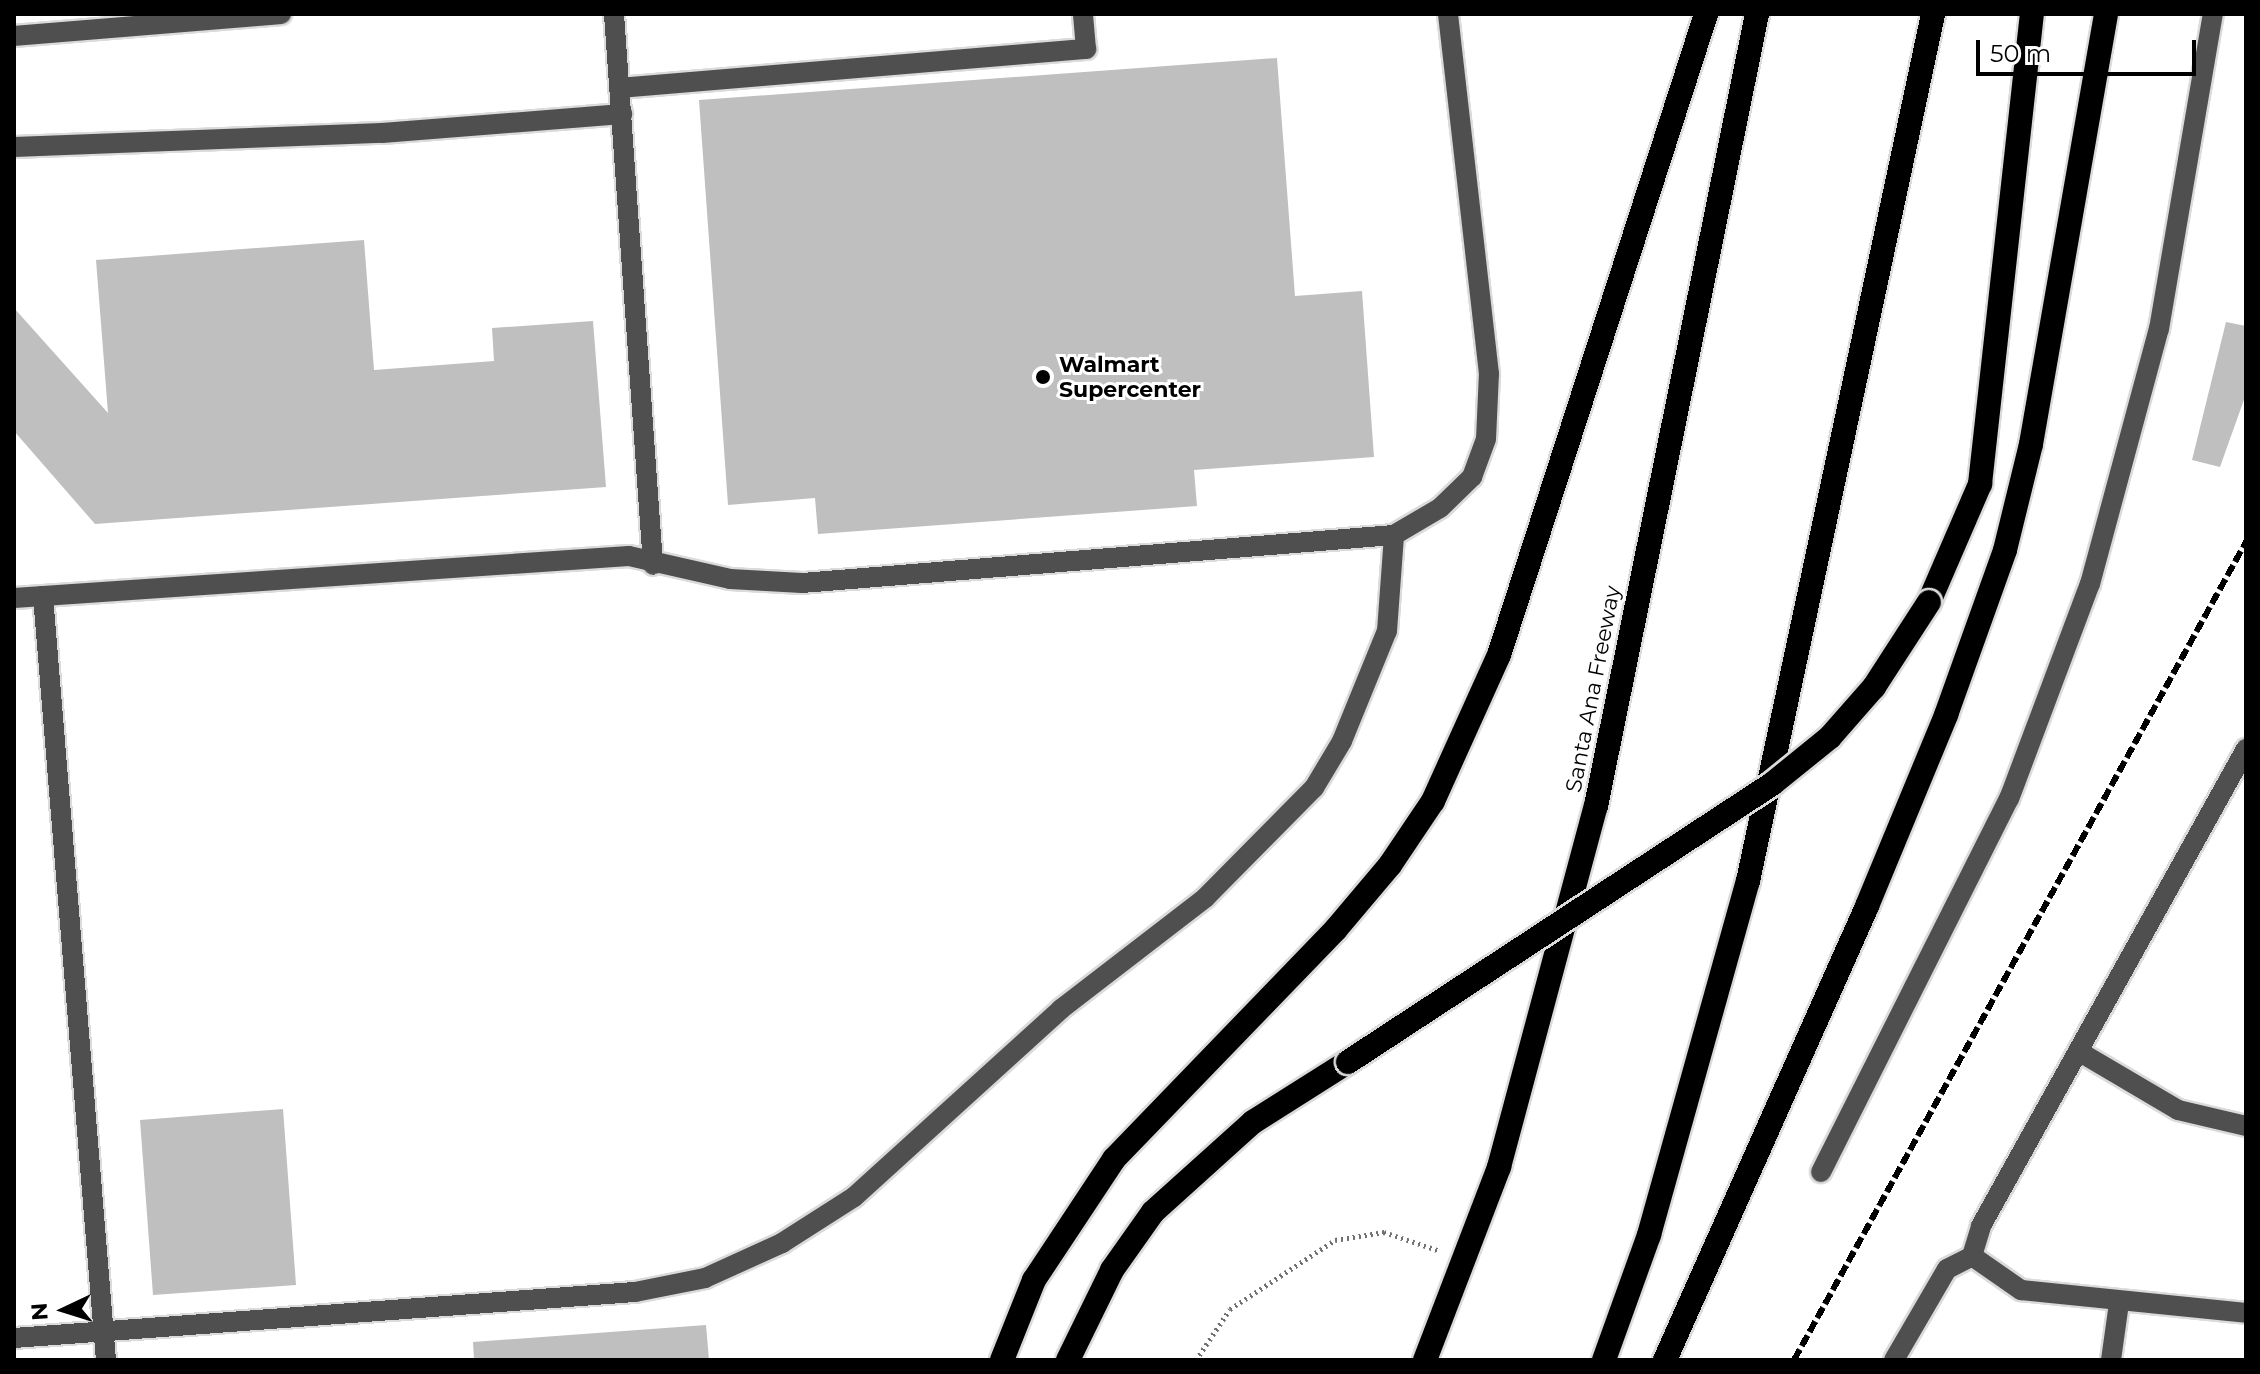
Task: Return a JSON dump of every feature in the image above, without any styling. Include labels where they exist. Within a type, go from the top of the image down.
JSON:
[{"type":"highway","points":[[1002,1360],[1034,1280],[1114,1159],[1336,929],[1390,865],[1433,801],[1499,655],[1706,14]]},
{"type":"highway","name":"Santa Ana Freeway","points":[[1425,1360],[1499,1167],[1596,806],[1757,14]]},
{"type":"highway","points":[[1604,1360],[1649,1235],[1748,881],[1933,14]]},
{"type":"highway","points":[[1068,1360],[1112,1270],[1153,1212],[1253,1122],[1772,784],[1830,737],[1874,687],[1929,602],[1980,484],[2032,14]]},
{"type":"highway","points":[[1665,1360],[1867,906],[1946,715],[2005,550],[2031,444],[2106,14]]},
{"type":"street","points":[[14,36],[164,19],[281,14]]},
{"type":"street","points":[[614,14],[653,565]]},
{"type":"street","points":[[620,88],[1086,49],[1083,14]]},
{"type":"street","points":[[14,598],[629,556],[653,565],[730,579],[802,583],[1394,535],[1440,508],[1472,477],[1486,439],[1489,374],[1448,14]]},
{"type":"street","points":[[1821,1172],[2009,799],[2090,584],[2162,316],[2213,14]]},
{"type":"street","points":[[14,147],[382,133],[622,114]]},
{"type":"street","points":[[14,1338],[103,1327],[635,1292],[705,1278],[816,1224],[854,1197],[1061,1009],[1205,898],[1314,788],[1342,741],[1387,631],[1394,535]]},
{"type":"street","points":[[43,596],[106,1360]]},
{"type":"street","points":[[1894,1360],[1947,1269],[1972,1256],[1981,1226],[2246,749]]},
{"type":"street","points":[[2078,1051],[2178,1110],[2246,1126]]},
{"type":"street","points":[[1972,1256],[2021,1290],[2119,1303],[2246,1313]]},
{"type":"street","points":[[2111,1360],[2119,1303]]},
{"type":"path","points":[[1196,1360],[1230,1309],[1335,1240],[1384,1232],[1464,1259]]},
{"type":"building","name":"Walmart Supercenter","points":[[1277,58],[1295,296],[1362,291],[1374,457],[1194,470],[1197,506],[818,534],[815,498],[728,505],[699,100]]},
{"type":"building","points":[[364,240],[374,370],[494,361],[492,328],[593,321],[606,487],[95,524],[14,431],[14,308],[108,413],[96,260]]},
{"type":"building","points":[[2226,322],[2246,326],[2246,394],[2220,467],[2192,460]]},
{"type":"building","points":[[283,1109],[296,1285],[153,1295],[140,1120]]},
{"type":"building","points":[[706,1325],[709,1360],[474,1360],[473,1342]]},
{"type":"railway","points":[[1794,1360],[2246,542]]},
{"type":"place","name":"Walmart Supercenter","points":[[1043,377]]}]
